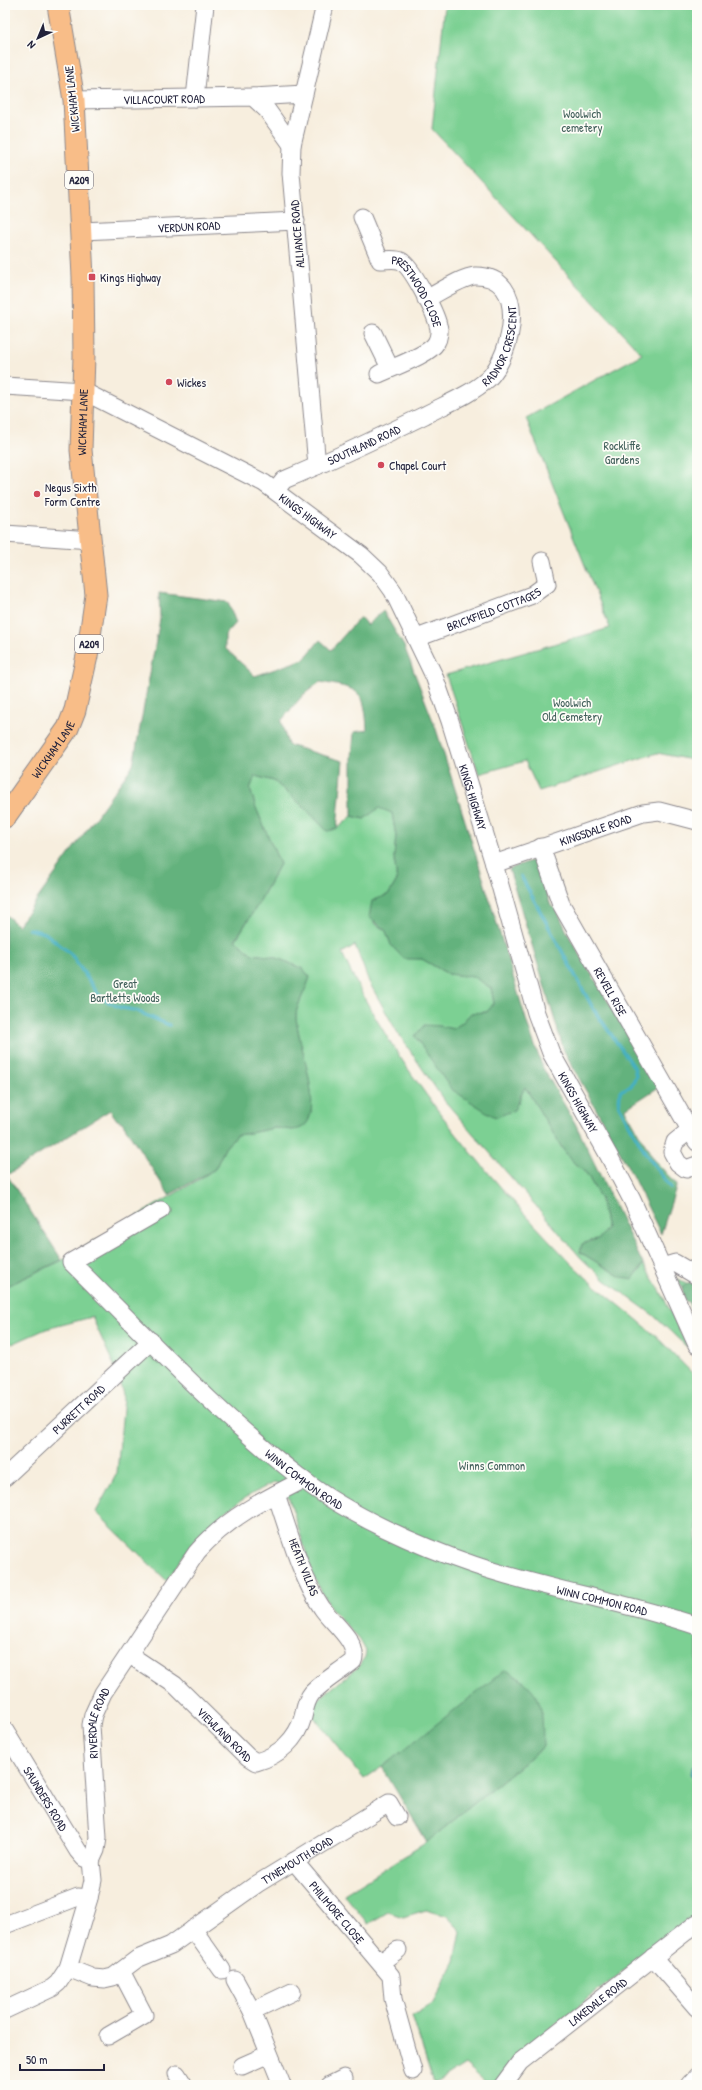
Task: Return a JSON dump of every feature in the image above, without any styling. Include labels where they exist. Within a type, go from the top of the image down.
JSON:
[{"type":"main road","name":"WICKHAM LANE","points":[[5,818],[68,728],[75,710],[93,624],[96,595],[81,450],[83,391],[82,231],[74,100],[58,5]]},
{"type":"street","points":[[195,98],[205,5]]},
{"type":"street","name":"ALLIANCE ROAD","points":[[317,466],[291,173],[292,145],[325,5]]},
{"type":"street","name":"VILLACOURT ROAD","points":[[74,100],[253,97],[304,94]]},
{"type":"street","points":[[253,97],[268,110],[292,145]]},
{"type":"street","name":"PRESTWOOD CLOSE","points":[[362,217],[380,260],[400,260],[407,265],[413,274],[438,325],[439,335],[436,343],[429,350],[385,371],[372,333]]},
{"type":"street","name":"VERDUN ROAD","points":[[82,231],[296,221]]},
{"type":"street","name":"RADNOR CRESCENT","points":[[426,299],[473,276],[487,277],[500,284],[508,295],[512,307],[511,332],[505,350],[497,366],[479,387],[454,401]]},
{"type":"street","points":[[5,386],[83,391]]},
{"type":"street","name":"KINGS HIGHWAY","points":[[83,391],[276,490],[362,556],[380,574],[393,591],[434,676],[450,721],[494,864],[536,1014],[551,1054],[610,1156],[632,1200],[697,1345]]},
{"type":"street","name":"SOUTHLAND ROAD","points":[[276,490],[284,480],[317,466],[454,401]]},
{"type":"street","points":[[5,534],[91,540]]},
{"type":"street","name":"BRICKFIELD COTTAGES","points":[[417,638],[532,595],[546,584],[542,561]]},
{"type":"street","name":"KINGSDALE ROAD","points":[[494,864],[643,813],[659,811],[697,821]]},
{"type":"street","name":"REVELL RISE","points":[[541,847],[561,904],[694,1136],[675,1142],[672,1152],[678,1163],[686,1169],[697,1165]]},
{"type":"street","name":"WINN COMMON ROAD","points":[[162,1210],[72,1262],[235,1423],[303,1480],[383,1527],[430,1548],[474,1565],[523,1580],[638,1607],[697,1626]]},
{"type":"street","points":[[662,1267],[675,1263],[697,1276]]},
{"type":"street","name":"PURRETT ROAD","points":[[5,1477],[151,1341]]},
{"type":"street","name":"RIVERDALE ROAD","points":[[5,2010],[52,1988],[58,1983],[68,1968],[93,1880],[91,1861],[96,1850],[98,1838],[91,1725],[93,1715],[103,1693],[130,1655],[193,1558],[205,1543],[239,1514],[303,1480]]},
{"type":"street","name":"HEATH VILLAS","points":[[276,1494],[312,1592],[326,1614],[353,1645],[356,1654]]},
{"type":"street","name":"VIEWLAND ROAD","points":[[130,1655],[175,1685],[241,1750],[256,1762],[270,1757],[285,1747],[300,1726],[306,1704],[312,1694],[353,1661],[356,1654]]},
{"type":"street","name":"SAUNDERS ROAD","points":[[5,1731],[78,1851],[84,1858],[91,1861]]},
{"type":"street","name":"TYNEMOUTH ROAD","points":[[68,1968],[81,1974],[104,1979],[113,1977],[137,1959],[170,1945],[193,1930],[257,1884],[294,1861],[333,1831],[389,1803],[397,1818]]},
{"type":"street","name":"PHILIMORE CLOSE","points":[[294,1861],[381,1962],[391,1976],[393,1999],[413,2071]]},
{"type":"street","points":[[5,1925],[25,1916],[78,1897],[89,1898]]},
{"type":"street","name":"LAKEDALE ROAD","points":[[503,2085],[520,2062],[697,1923]]},
{"type":"street","points":[[193,1930],[222,1970]]},
{"type":"street","points":[[381,1962],[398,1950]]},
{"type":"street","points":[[653,1957],[697,2008]]},
{"type":"street","points":[[108,2036],[144,2016],[121,1972]]},
{"type":"street","points":[[235,1980],[252,2011],[282,2085]]},
{"type":"street","points":[[252,2011],[292,1992]]},
{"type":"street","points":[[242,2066],[269,2054]]},
{"type":"street","points":[[689,2085],[697,2076]]},
{"type":"green space","points":[[445,5],[697,5],[697,761],[657,753],[539,791],[525,761],[479,774],[446,675],[610,628],[526,418],[642,354],[432,129]]},
{"type":"green space","name":"Great Bartletts Woods","points":[[159,593],[228,602],[236,623],[225,635],[225,648],[255,676],[304,659],[320,640],[331,650],[360,617],[367,625],[383,611],[404,646],[435,726],[529,1029],[543,1068],[575,1123],[643,1264],[633,1279],[621,1277],[580,1252],[582,1244],[600,1238],[607,1228],[600,1198],[587,1174],[573,1162],[562,1148],[525,1087],[514,1110],[497,1117],[493,1116],[451,1089],[415,1036],[424,1025],[453,1029],[462,1023],[471,1013],[487,1012],[494,1003],[491,988],[474,977],[448,974],[422,959],[404,959],[391,945],[386,931],[369,917],[372,901],[389,894],[397,880],[394,857],[396,836],[392,813],[379,808],[364,819],[352,816],[352,758],[354,732],[367,730],[364,706],[362,698],[351,689],[320,682],[303,695],[281,721],[288,745],[343,761],[337,829],[327,831],[306,809],[274,781],[255,776],[250,789],[256,808],[280,864],[257,906],[235,940],[252,954],[274,957],[287,962],[303,969],[310,977],[296,1014],[311,1092],[311,1108],[308,1120],[301,1128],[298,1129],[291,1130],[275,1128],[236,1135],[225,1148],[215,1169],[169,1195],[122,1122],[117,1120],[110,1110],[7,1175],[62,1260],[5,1287],[5,914],[18,926],[133,765],[160,619]]},
{"type":"green space","name":"Winns Common","points":[[255,776],[274,781],[306,809],[327,831],[337,829],[352,816],[364,819],[379,807],[392,813],[396,836],[394,857],[397,880],[389,894],[372,901],[374,923],[386,931],[391,945],[404,958],[422,959],[448,974],[474,977],[491,988],[494,1003],[487,1012],[471,1013],[462,1023],[453,1029],[440,1026],[518,1103],[525,1086],[562,1148],[573,1162],[587,1174],[600,1198],[607,1228],[600,1238],[582,1244],[580,1252],[621,1277],[639,1272],[643,1264],[661,1292],[688,1348],[653,1315],[605,1280],[582,1259],[443,1099],[396,1030],[369,982],[355,945],[342,953],[363,995],[386,1036],[413,1076],[472,1153],[503,1190],[576,1268],[594,1285],[648,1329],[697,1378],[697,1914],[516,2055],[498,2085],[489,2085],[465,2064],[434,2084],[412,2016],[433,2003],[455,1961],[461,1931],[447,1916],[426,1910],[403,1917],[388,1912],[368,1924],[344,1894],[427,1842],[543,1747],[382,1767],[364,1779],[313,1716],[316,1701],[357,1668],[365,1657],[366,1651],[360,1640],[332,1610],[314,1578],[289,1498],[276,1482],[243,1500],[213,1522],[188,1550],[167,1581],[96,1512],[117,1473],[124,1398],[116,1370],[92,1317],[46,1329],[12,1344],[9,1341],[5,1341],[5,1287],[63,1260],[215,1169],[225,1148],[236,1135],[275,1128],[291,1130],[298,1129],[301,1128],[308,1120],[311,1108],[311,1092],[296,1014],[310,977],[303,969],[287,962],[274,957],[252,954],[235,941],[257,906],[280,864],[256,808],[250,789]]},
{"type":"green space","points":[[530,861],[538,862],[546,876],[543,883],[551,906],[557,910],[569,936],[659,1087],[625,1109],[653,1158],[677,1184],[661,1234],[628,1167],[564,1051],[509,869]]},
{"type":"green space","points":[[678,1279],[697,1288],[697,1322]]},
{"type":"green space","points":[[689,1282],[697,1286],[697,1300],[691,1303],[685,1301],[682,1288]]},
{"type":"green space","points":[[505,1670],[528,1685],[539,1701],[542,1720],[543,1747],[427,1842],[382,1767]]},
{"type":"water","points":[[697,1762],[697,1782],[691,1774],[692,1767]]},
{"type":"waterway","points":[[521,876],[594,1010],[634,1067],[636,1076],[631,1086],[620,1091],[619,1106],[646,1154],[671,1188]]},
{"type":"waterway","points":[[29,929],[45,933],[71,954],[98,994],[108,1002],[121,1008],[134,1010],[169,1025]]},
{"type":"place","name":"Kings Highway","points":[[92,277]]},
{"type":"place","name":"Wickes","points":[[169,382]]},
{"type":"place","name":"Chapel Court","points":[[381,465]]},
{"type":"place","name":"Negus Sixth Form Centre","points":[[37,494]]},
{"type":"park label","name":"Woolwich cemetery","points":[[582,120]]},
{"type":"park label","name":"Rockliffe Gardens","points":[[622,452]]},
{"type":"park label","name":"Woolwich Old Cemetery","points":[[572,709]]}]
